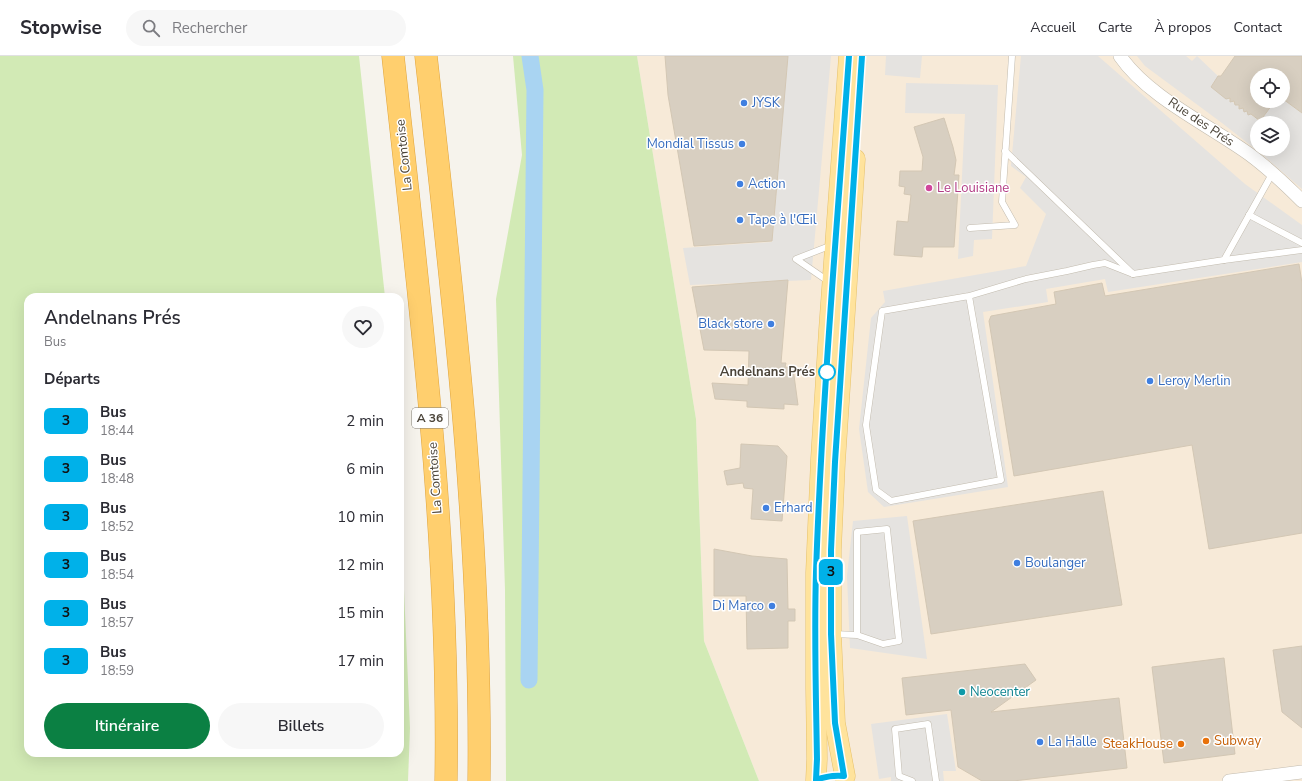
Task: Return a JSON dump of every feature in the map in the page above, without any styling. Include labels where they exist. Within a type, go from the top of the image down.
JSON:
[{"type":"highway","name":"La Comtoise","points":[[393,56],[423,334],[438,512],[444,644],[446,781]]},
{"type":"highway","name":"A 36","points":[[426,56],[456,329],[469,477],[475,569],[479,781]]},
{"type":"main road","points":[[849,56],[821,459],[816,573],[817,759],[815,780],[830,776],[849,779],[835,723],[831,634],[831,550],[835,462],[862,56]]},
{"type":"street","name":"Rue des Prés","points":[[1120,56],[1150,88],[1250,154],[1302,200]]},
{"type":"street","points":[[1229,781],[1302,772]]},
{"type":"lane","points":[[970,228],[1015,225],[1002,202],[1012,56]]},
{"type":"lane","points":[[1006,151],[1133,274]]},
{"type":"lane","points":[[1224,260],[1272,174]]},
{"type":"lane","points":[[1250,215],[1302,243]]},
{"type":"lane","points":[[832,284],[796,259],[835,243]]},
{"type":"lane","points":[[969,296],[1001,480],[891,501],[876,490],[866,425],[882,311],[969,296],[1026,279],[1067,272],[1092,264],[1105,263],[1133,274],[1302,250]]},
{"type":"lane","points":[[831,634],[857,635],[883,644],[899,641],[886,529],[857,532],[857,635]]},
{"type":"lane","points":[[912,781],[899,776],[895,729],[928,724],[936,781]]},
{"type":"shaded area","points":[[637,56],[1302,56],[1302,781],[759,781],[704,641],[696,419]]},
{"type":"shaded area","points":[[787,56],[831,56],[811,280],[690,285],[683,248],[772,242]]},
{"type":"shaded area","points":[[886,56],[922,56],[920,78],[885,75]]},
{"type":"shaded area","points":[[1021,56],[1098,56],[1245,184],[1302,225],[1302,262],[1108,292],[1105,279],[1046,289],[1048,302],[983,312],[1008,487],[884,507],[868,492],[859,429],[871,318],[885,302],[883,291],[1026,266],[1046,214],[1020,188],[1026,177],[1011,166]]},
{"type":"shaded area","points":[[1137,56],[1186,56],[1192,61],[1197,56],[1218,76],[1211,87],[1253,116],[1250,116],[1250,145],[1145,66]]},
{"type":"shaded area","points":[[906,83],[998,85],[992,239],[974,240],[973,256],[958,259],[965,114],[905,113]]},
{"type":"shaded area","points":[[1290,104],[1302,113],[1302,189],[1264,156],[1290,156],[1290,116],[1264,116],[1270,108],[1290,108]]},
{"type":"shaded area","points":[[907,516],[927,659],[850,648],[847,576],[853,521]]},
{"type":"shaded area","points":[[947,714],[956,771],[943,771],[944,781],[891,781],[891,777],[879,779],[871,724]]},
{"type":"green space","points":[[0,56],[359,56],[385,293],[24,293],[24,757],[404,757],[404,589],[410,728],[408,781],[0,781]]},
{"type":"green space","points":[[513,56],[637,56],[696,419],[704,641],[759,781],[506,781],[505,590],[496,299],[522,155]]},
{"type":"building","points":[[665,56],[788,56],[772,241],[694,246],[668,95]]},
{"type":"building","points":[[1235,56],[1302,56],[1302,113],[1290,104],[1290,68],[1250,68],[1250,108],[1270,108],[1264,116],[1248,115],[1247,111],[1244,112],[1243,108],[1239,109],[1239,105],[1235,105],[1234,101],[1230,102],[1230,98],[1226,99],[1211,87],[1218,76],[1221,76]]},
{"type":"building","name":"Le Louisiane","points":[[944,118],[956,160],[954,175],[959,175],[954,247],[923,247],[922,257],[894,255],[897,221],[908,222],[911,195],[904,194],[905,187],[899,186],[900,171],[922,171],[923,157],[914,127]]},
{"type":"building","name":"Leroy Merlin","points":[[1299,264],[1302,283],[1302,533],[1209,549],[1192,445],[1014,476],[989,321],[991,316],[1056,304],[1054,292],[1102,283],[1105,296]]},
{"type":"building","points":[[788,280],[781,363],[786,363],[785,367],[793,368],[798,405],[784,404],[784,409],[747,407],[747,401],[715,399],[712,383],[748,385],[749,351],[704,350],[692,287]]},
{"type":"building","points":[[741,444],[778,446],[787,456],[782,521],[751,519],[753,489],[744,488],[743,483],[727,485],[724,471],[740,468]]},
{"type":"building","name":"Boulanger","points":[[1103,491],[1122,605],[931,634],[913,521]]},
{"type":"building","points":[[714,549],[752,556],[787,559],[788,609],[795,609],[795,621],[788,621],[788,648],[747,649],[746,596],[714,596]]},
{"type":"building","points":[[1302,646],[1302,728],[1282,712],[1273,650]]},
{"type":"building","points":[[1224,658],[1235,754],[1164,763],[1152,667]]},
{"type":"building","name":"La Halle","points":[[1025,664],[1036,680],[991,712],[1119,698],[1127,768],[1013,781],[982,781],[958,767],[951,710],[906,715],[902,678]]},
{"type":"waterway","points":[[529,680],[535,90],[530,56]]},
{"type":"bus line","name":"3","points":[[849,56],[830,314],[816,573],[816,780],[825,776],[844,776],[835,723],[831,634],[831,550],[835,462],[862,56]]},
{"type":"place","name":"JYSK","points":[[744,103]]},
{"type":"place","name":"Mondial Tissus","points":[[742,144]]},
{"type":"place","name":"Action","points":[[740,184]]},
{"type":"place","name":"Le Louisiane","points":[[929,188]]},
{"type":"place","name":"Tape à l'Œil","points":[[740,220]]},
{"type":"place","name":"Black store","points":[[771,324]]},
{"type":"place","name":"Andelnans Prés","points":[[827,372]]},
{"type":"place","name":"Leroy Merlin","points":[[1150,381]]},
{"type":"place","name":"Erhard","points":[[766,508]]},
{"type":"place","name":"Boulanger","points":[[1017,563]]},
{"type":"place","name":"Di Marco","points":[[772,606]]},
{"type":"place","name":"Neocenter","points":[[962,692]]},
{"type":"place","name":"Subway","points":[[1206,741]]},
{"type":"place","name":"La Halle","points":[[1040,742]]},
{"type":"place","name":"SteakHouse","points":[[1181,744]]}]
